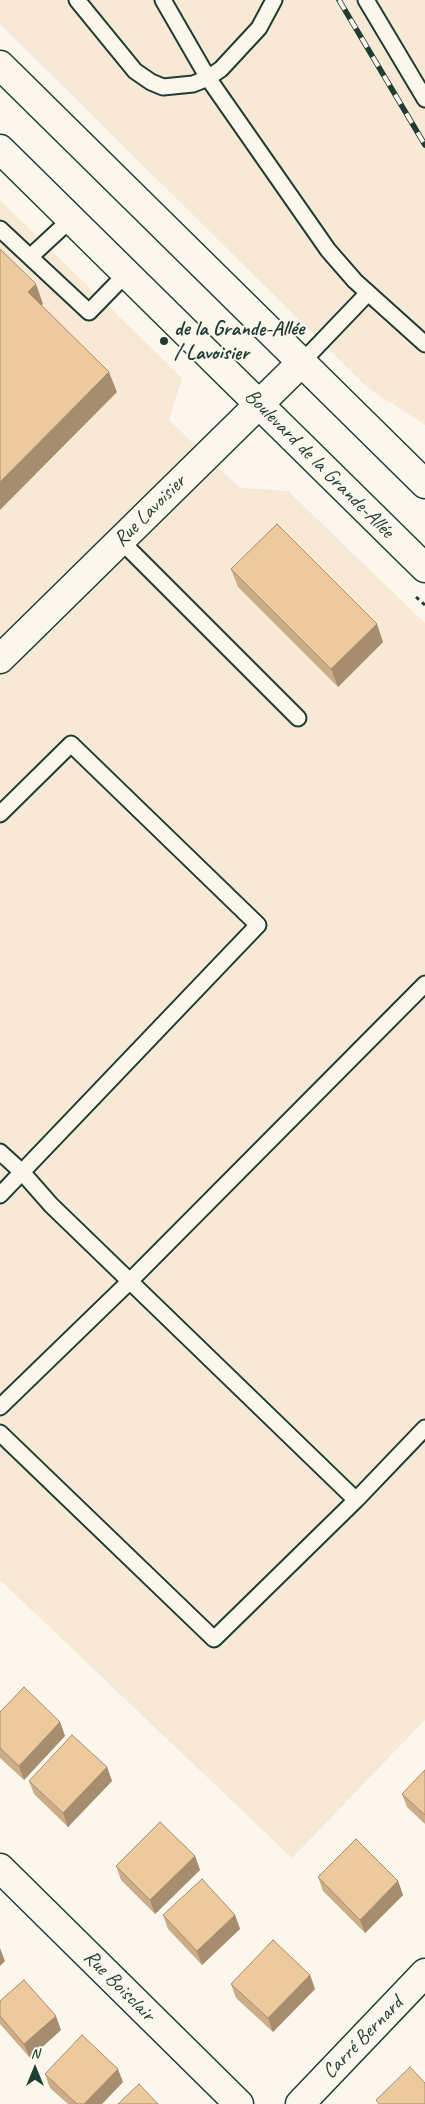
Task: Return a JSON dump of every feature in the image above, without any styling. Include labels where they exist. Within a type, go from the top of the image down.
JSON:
[{"type":"street","points":[[0,65],[425,484]]},
{"type":"street","name":"Boulevard de la Grande-Allée","points":[[0,149],[425,568]]},
{"type":"street","name":"Rue Lavoisier","points":[[0,660],[301,363]]},
{"type":"street","name":"Rue Boisclair","points":[[0,1868],[239,2104]]},
{"type":"street","name":"Carré Bernard","points":[[300,2104],[425,1973]]},
{"type":"lane","points":[[77,0],[135,71],[151,82],[163,87],[180,87],[208,78],[221,69],[259,28],[274,0]]},
{"type":"lane","points":[[163,0],[208,78],[328,250],[343,269],[425,344]]},
{"type":"lane","points":[[366,0],[425,100]]},
{"type":"lane","points":[[30,257],[71,219]]},
{"type":"lane","points":[[0,229],[88,312],[126,274]]},
{"type":"lane","points":[[301,363],[368,293]]},
{"type":"lane","points":[[120,540],[298,718]]},
{"type":"lane","points":[[0,814],[71,744],[258,925],[0,1195]]},
{"type":"lane","points":[[0,1407],[130,1281],[425,984]]},
{"type":"lane","points":[[0,1152],[22,1172],[51,1205],[356,1500]]},
{"type":"lane","points":[[0,1433],[214,1639],[356,1500],[425,1428]]},
{"type":"shaded area","points":[[0,0],[425,0],[425,425],[368,388],[0,24]]},
{"type":"shaded area","points":[[0,200],[182,378],[169,420],[240,488],[288,491],[425,623],[425,1720],[292,1858],[0,1580]]},
{"type":"building","points":[[0,249],[36,284],[28,292],[109,372],[0,482]]},
{"type":"building","points":[[277,524],[377,624],[331,669],[231,569]]},
{"type":"building","points":[[24,1687],[60,1722],[19,1766],[0,1748],[0,1712]]},
{"type":"building","points":[[72,1735],[107,1767],[63,1813],[29,1781]]},
{"type":"building","points":[[425,1770],[425,1815],[402,1794]]},
{"type":"building","points":[[160,1822],[195,1856],[150,1900],[116,1866]]},
{"type":"building","points":[[356,1839],[398,1881],[360,1920],[318,1877]]},
{"type":"building","points":[[202,1879],[235,1915],[197,1951],[163,1915]]},
{"type":"building","points":[[273,1940],[310,1975],[268,2018],[231,1984]]},
{"type":"building","points":[[24,1980],[56,2016],[24,2044],[0,2016],[0,2001]]},
{"type":"building","points":[[82,2035],[118,2069],[84,2104],[77,2104],[45,2074]]},
{"type":"building","points":[[410,2067],[425,2083],[425,2104],[379,2104],[376,2100]]},
{"type":"building","points":[[139,2084],[158,2104],[118,2104]]},
{"type":"railway","points":[[339,0],[425,145]]},
{"type":"place","name":"de la Grande-Allée / Lavoisier","points":[[164,341]]}]
